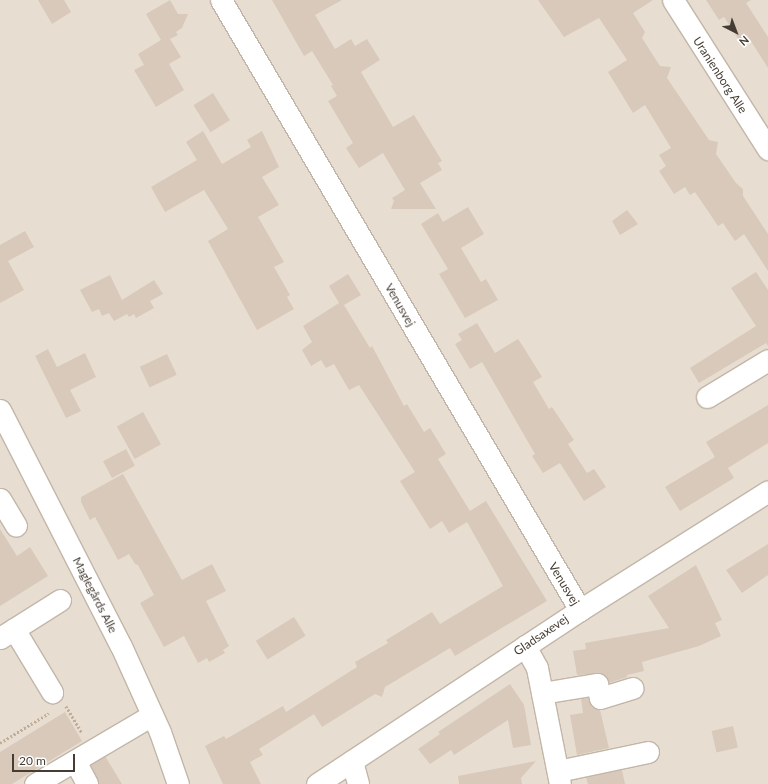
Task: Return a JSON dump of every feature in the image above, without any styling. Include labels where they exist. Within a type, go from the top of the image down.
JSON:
[{"type":"street","name":"Venusvej","points":[[220,0],[580,610]]},
{"type":"street","name":"Uranienborg Alle","points":[[673,0],[768,149]]},
{"type":"street","points":[[707,397],[768,360]]},
{"type":"street","name":"Maglegårds Alle","points":[[0,410],[6,437],[121,646],[152,715],[178,784]]},
{"type":"street","name":"Gladsaxevej","points":[[317,784],[580,610],[768,491]]},
{"type":"street","points":[[0,499],[16,526]]},
{"type":"street","points":[[52,702],[7,634],[60,600]]},
{"type":"street","points":[[525,646],[537,668],[559,778],[648,752]]},
{"type":"street","points":[[542,693],[597,684],[600,698],[632,688]]},
{"type":"street","points":[[35,784],[152,715]]},
{"type":"street","points":[[75,761],[87,784]]},
{"type":"street","points":[[352,761],[358,784]]},
{"type":"path","points":[[0,743],[52,702],[62,699],[93,750]]},
{"type":"shaded area","points":[[0,0],[768,0],[768,784],[0,784]]},
{"type":"building","points":[[38,0],[64,0],[71,12],[52,24]]},
{"type":"building","points":[[170,0],[178,14],[188,14],[182,28],[176,32],[178,35],[170,39],[181,57],[169,64],[184,90],[156,107],[134,70],[144,65],[138,54],[161,40],[146,14]]},
{"type":"building","points":[[272,0],[342,0],[315,15],[335,49],[351,39],[355,46],[367,39],[380,60],[361,72],[393,127],[414,115],[442,161],[438,163],[442,170],[420,183],[436,209],[391,209],[394,201],[392,198],[405,190],[383,153],[359,168],[346,148],[353,143],[328,101],[337,96],[331,86],[333,85],[312,51],[304,56]]},
{"type":"building","points":[[538,0],[653,0],[633,13],[645,32],[642,38],[660,66],[671,67],[667,78],[709,140],[718,142],[716,154],[736,183],[743,189],[743,196],[768,234],[768,271],[744,234],[735,241],[723,223],[718,226],[695,192],[690,195],[685,187],[674,194],[659,171],[666,166],[659,155],[671,148],[645,105],[633,113],[608,72],[627,60],[599,18],[564,37]]},
{"type":"building","points":[[706,0],[751,0],[746,3],[768,37],[768,68],[747,35],[739,40],[724,17],[719,20]]},
{"type":"building","points":[[213,93],[230,120],[210,132],[193,105]]},
{"type":"building","points":[[203,131],[222,164],[251,147],[247,140],[262,131],[279,167],[262,177],[279,205],[258,217],[284,262],[274,267],[290,295],[287,297],[294,309],[257,330],[208,241],[228,229],[204,190],[165,212],[151,187],[197,160],[186,142]]},
{"type":"building","points":[[468,207],[484,234],[461,248],[481,282],[486,279],[498,300],[465,318],[439,274],[448,269],[421,224],[438,213],[443,222]]},
{"type":"building","points":[[627,210],[638,224],[620,235],[612,221]]},
{"type":"building","points":[[25,231],[34,247],[8,261],[24,290],[0,303],[0,245]]},
{"type":"building","points":[[756,272],[768,290],[768,346],[766,343],[699,383],[690,368],[756,326],[731,288]]},
{"type":"building","points":[[348,274],[361,295],[344,305],[370,348],[372,346],[404,406],[407,404],[424,432],[430,428],[446,454],[438,459],[470,511],[486,501],[547,601],[455,656],[450,648],[385,687],[382,697],[375,694],[322,727],[314,714],[259,749],[263,755],[250,762],[261,784],[223,784],[205,746],[224,736],[226,739],[283,706],[286,712],[357,667],[355,662],[388,643],[386,640],[432,612],[440,624],[503,586],[467,522],[449,533],[442,521],[430,529],[400,481],[415,472],[359,385],[349,390],[334,364],[326,368],[321,360],[311,366],[302,350],[312,342],[303,326],[339,303],[329,286]]},
{"type":"building","points":[[110,275],[122,300],[154,280],[163,294],[150,301],[154,308],[136,318],[134,314],[129,317],[127,314],[114,321],[109,313],[102,316],[99,309],[92,312],[80,290]]},
{"type":"building","points":[[477,323],[495,353],[518,339],[542,377],[533,382],[549,409],[552,407],[574,440],[568,444],[587,473],[594,469],[606,487],[584,501],[560,463],[543,473],[532,456],[535,454],[482,362],[470,369],[455,344],[462,340],[458,334]]},
{"type":"building","points":[[48,349],[57,367],[85,353],[96,377],[70,390],[81,411],[66,418],[35,356]]},
{"type":"building","points":[[167,354],[177,375],[150,388],[140,367]]},
{"type":"building","points":[[768,405],[768,443],[728,468],[734,478],[680,511],[665,487],[715,457],[706,442]]},
{"type":"building","points":[[143,412],[161,444],[135,459],[117,427]]},
{"type":"building","points":[[126,449],[135,466],[112,478],[103,461]]},
{"type":"building","points":[[123,474],[182,580],[212,564],[226,591],[206,601],[229,646],[223,650],[225,653],[209,662],[207,658],[198,663],[184,636],[164,647],[140,603],[154,595],[138,565],[135,564],[129,554],[118,560],[95,517],[90,520],[81,502],[81,497]]},
{"type":"building","points":[[0,529],[17,556],[30,547],[48,576],[0,606]]},
{"type":"building","points":[[768,544],[768,575],[742,593],[726,570]]},
{"type":"building","points":[[696,565],[722,620],[715,623],[721,636],[699,646],[642,662],[644,671],[627,675],[627,677],[609,683],[601,673],[577,675],[573,651],[586,649],[585,643],[669,628],[648,596]]},
{"type":"building","points":[[294,617],[306,636],[267,660],[256,641]]},
{"type":"building","points":[[510,684],[524,705],[531,745],[513,748],[508,720],[454,755],[451,750],[430,764],[418,749],[440,734],[438,732]]},
{"type":"building","points":[[588,698],[592,707],[600,710],[609,748],[577,755],[570,715],[583,713],[581,699]]},
{"type":"building","points":[[65,712],[82,741],[12,784],[0,784],[0,752]]},
{"type":"building","points":[[733,726],[738,747],[717,752],[712,731]]},
{"type":"building","points":[[105,756],[122,784],[99,784],[91,765]]},
{"type":"building","points":[[536,761],[521,778],[522,784],[459,784],[458,776]]},
{"type":"building","points":[[622,770],[625,784],[588,784],[586,777]]}]
